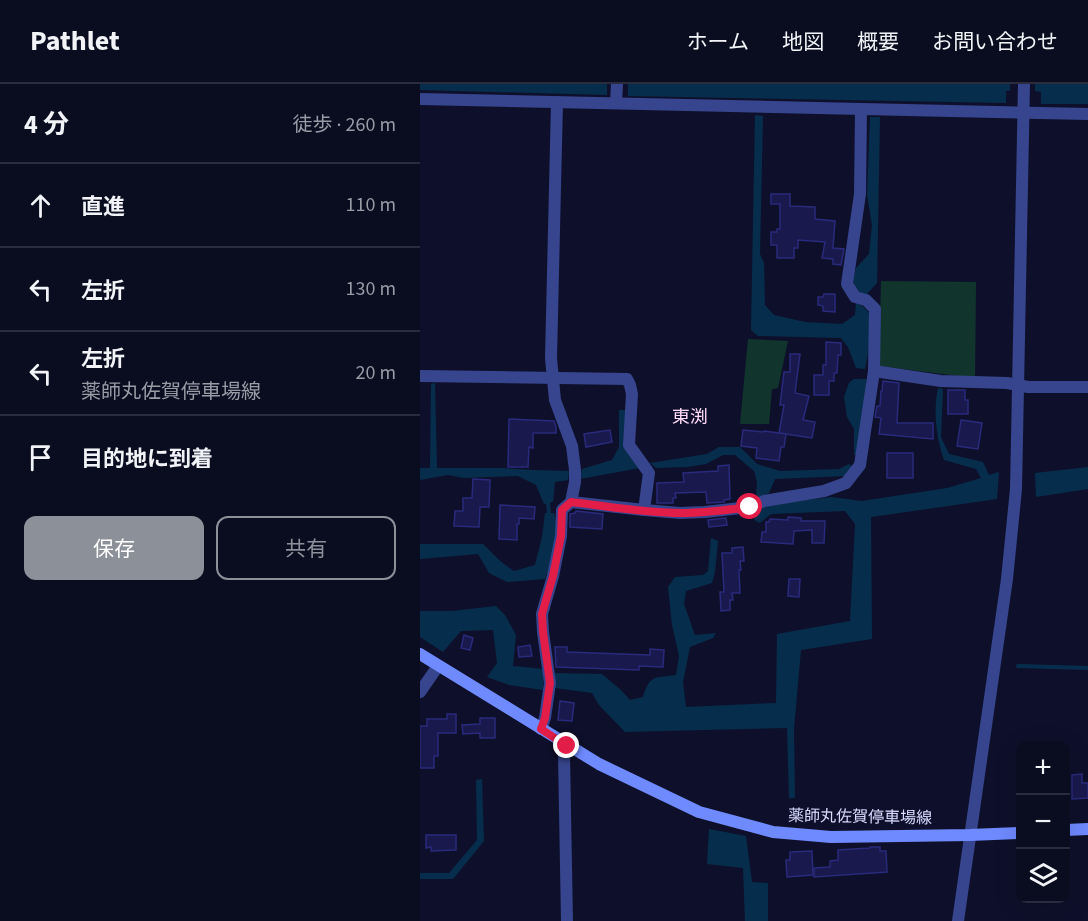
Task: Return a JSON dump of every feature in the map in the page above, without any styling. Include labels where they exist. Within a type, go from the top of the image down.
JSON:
[{"type":"main road","name":"薬師丸佐賀停車場線","points":[[420,654],[599,765],[699,812],[773,832],[831,837],[1016,833]]},
{"type":"main road","points":[[1070,831],[1088,829]]},
{"type":"street","points":[[958,921],[1007,579],[1016,489],[1024,84]]},
{"type":"street","points":[[616,104],[617,85]]},
{"type":"street","points":[[420,99],[1088,114]]},
{"type":"street","points":[[541,729],[545,718],[550,680],[542,614],[561,536],[562,510],[571,502],[575,476],[572,446],[555,400],[552,377],[557,102]]},
{"type":"street","points":[[571,502],[680,513],[750,507],[824,491],[846,483],[860,465],[874,371],[875,309],[847,284],[860,194],[861,109]]},
{"type":"street","points":[[874,371],[941,381],[1007,383],[1028,387],[1088,387]]},
{"type":"street","points":[[420,376],[627,379],[632,394],[629,445],[649,473],[644,510]]},
{"type":"street","points":[[420,692],[438,666]]},
{"type":"street","points":[[567,746],[564,755],[567,921]]},
{"type":"green space","points":[[881,281],[976,282],[975,378],[879,366]]},
{"type":"green space","points":[[748,339],[788,341],[778,388],[772,389],[769,424],[740,424]]},
{"type":"water","points":[[420,84],[607,84],[607,95],[420,90]]},
{"type":"water","points":[[628,84],[1010,84],[1010,91],[1006,91],[1006,103],[628,96]]},
{"type":"water","points":[[1035,84],[1088,84],[1088,104],[1041,104],[1041,92],[1035,91]]},
{"type":"water","points":[[755,115],[763,116],[760,254],[764,263],[765,305],[774,315],[805,322],[842,324],[855,315],[856,302],[858,303],[868,311],[872,319],[865,369],[856,368],[848,347],[841,338],[758,336],[751,330]]},
{"type":"water","points":[[870,117],[880,117],[877,283],[864,297],[857,295],[853,279],[856,268],[869,254],[872,225],[867,195]]},
{"type":"water","points":[[854,379],[866,379],[866,413],[860,455],[854,455],[854,429],[847,417],[844,397],[849,383]]},
{"type":"water","points":[[435,383],[437,468],[569,471],[568,480],[555,482],[553,502],[544,504],[536,485],[518,476],[464,478],[448,475],[420,480],[420,468],[430,468],[431,384]]},
{"type":"water","points":[[938,388],[943,389],[941,437],[949,454],[983,462],[989,475],[999,472],[997,499],[871,517],[872,639],[801,650],[794,728],[795,798],[789,798],[787,728],[625,732],[599,705],[592,693],[555,688],[555,673],[602,674],[630,700],[643,697],[648,684],[654,678],[676,675],[679,656],[672,625],[668,587],[675,577],[703,575],[708,571],[711,538],[718,541],[712,583],[686,591],[684,604],[695,635],[716,633],[713,638],[690,647],[683,682],[686,707],[776,703],[777,634],[850,621],[855,524],[845,511],[771,514],[760,523],[754,520],[757,508],[831,497],[862,501],[947,488],[981,478],[976,469],[944,460],[936,424]]},
{"type":"water","points":[[619,410],[626,410],[640,468],[580,479],[582,469],[612,460],[619,447]]},
{"type":"water","points":[[719,447],[740,447],[757,464],[780,471],[839,469],[849,464],[854,468],[846,476],[775,479],[769,493],[756,498],[757,482],[754,471],[735,455],[723,455],[706,464],[687,467],[656,468],[650,463],[707,454]]},
{"type":"water","points":[[1088,467],[1088,489],[1036,497],[1035,473]]},
{"type":"water","points":[[545,513],[554,513],[556,537],[545,579],[507,582],[489,573],[478,554],[420,559],[420,544],[483,544],[514,571],[535,565]]},
{"type":"water","points":[[496,606],[505,615],[516,635],[513,666],[544,669],[543,690],[509,685],[487,677],[497,663],[493,630],[461,631],[443,652],[420,637],[420,611],[452,611]]},
{"type":"water","points":[[482,779],[484,841],[453,879],[420,879],[420,873],[449,873],[477,840],[476,780]]},
{"type":"water","points":[[709,829],[746,836],[752,882],[768,883],[768,921],[745,921],[743,868],[707,864]]},
{"type":"building","points":[[771,194],[790,194],[790,206],[815,207],[815,219],[835,221],[833,248],[844,249],[841,265],[833,264],[833,259],[822,258],[825,242],[798,240],[798,248],[794,248],[794,258],[777,258],[777,245],[771,245],[771,232],[777,232],[777,229],[780,229],[780,204],[771,204]]},
{"type":"building","points":[[824,294],[835,294],[835,312],[823,311],[823,306],[818,305],[818,297],[823,297]]},
{"type":"building","points":[[826,342],[841,343],[837,373],[834,373],[834,381],[829,381],[829,395],[814,395],[814,375],[823,375],[823,365],[826,365]]},
{"type":"building","points":[[790,354],[800,354],[795,393],[809,396],[803,420],[815,422],[812,438],[779,433],[784,405],[780,405],[784,372],[790,372]]},
{"type":"building","points":[[883,381],[899,383],[897,423],[933,423],[933,439],[879,434],[881,418],[875,417],[877,406],[880,406]]},
{"type":"building","points":[[948,390],[965,390],[968,414],[948,414]]},
{"type":"building","points":[[509,419],[554,421],[556,433],[533,433],[533,448],[529,447],[528,467],[508,467]]},
{"type":"building","points":[[961,420],[982,423],[978,449],[957,446]]},
{"type":"building","points":[[610,430],[612,442],[586,447],[584,434]]},
{"type":"building","points":[[743,430],[786,434],[779,461],[756,458],[757,448],[741,446]]},
{"type":"building","points":[[887,453],[913,453],[913,478],[887,478]]},
{"type":"building","points":[[729,465],[730,499],[724,502],[707,503],[706,492],[675,493],[676,498],[673,498],[673,503],[657,503],[657,483],[684,482],[683,473],[718,471],[718,466]]},
{"type":"building","points":[[473,479],[490,480],[489,507],[480,507],[479,527],[454,526],[455,511],[463,511],[463,498],[472,498]]},
{"type":"building","points":[[500,505],[535,507],[534,519],[519,518],[517,540],[499,539]]},
{"type":"building","points":[[576,511],[603,514],[602,529],[570,527],[570,514]]},
{"type":"building","points":[[788,517],[801,518],[801,521],[825,521],[824,543],[812,543],[812,530],[794,531],[793,544],[761,542],[762,532],[766,532],[766,522],[770,519],[788,520]]},
{"type":"building","points":[[726,518],[727,525],[709,527],[708,520]]},
{"type":"building","points":[[743,547],[744,561],[740,561],[741,570],[739,570],[740,593],[732,593],[733,600],[730,600],[730,610],[721,611],[720,592],[724,592],[722,553],[732,553],[732,548]]},
{"type":"building","points":[[789,579],[800,579],[799,597],[788,596]]},
{"type":"building","points":[[464,635],[473,638],[470,650],[461,648]]},
{"type":"building","points":[[530,645],[532,656],[519,657],[518,647]]},
{"type":"building","points":[[555,647],[567,647],[567,652],[650,655],[650,649],[664,650],[663,667],[639,666],[639,670],[556,667]]},
{"type":"building","points":[[560,701],[574,703],[572,721],[558,720]]},
{"type":"building","points":[[447,714],[456,714],[456,733],[438,733],[438,756],[434,756],[434,768],[420,768],[420,726],[427,726],[427,719],[447,719]]},
{"type":"building","points":[[480,718],[495,718],[495,738],[480,738],[480,733],[463,734],[462,725],[480,724]]},
{"type":"building","points":[[1082,774],[1082,783],[1088,783],[1088,798],[1072,799],[1072,775]]},
{"type":"building","points":[[426,835],[456,835],[456,850],[431,851],[431,847],[426,848]]},
{"type":"building","points":[[880,847],[880,851],[886,851],[887,872],[814,877],[814,868],[830,867],[830,861],[838,860],[838,850]]},
{"type":"building","points":[[812,851],[813,875],[787,877],[786,860],[790,860],[790,852]]},
{"type":"waterway","points":[[548,503],[549,513]]},
{"type":"waterway","points":[[1018,666],[1088,668]]},
{"type":"district","name":"東渕","points":[[690,417]]},
{"type":"route","points":[[567,746],[541,729],[545,718],[550,683],[542,614],[561,536],[562,510],[571,502],[680,513],[750,507]]}]
